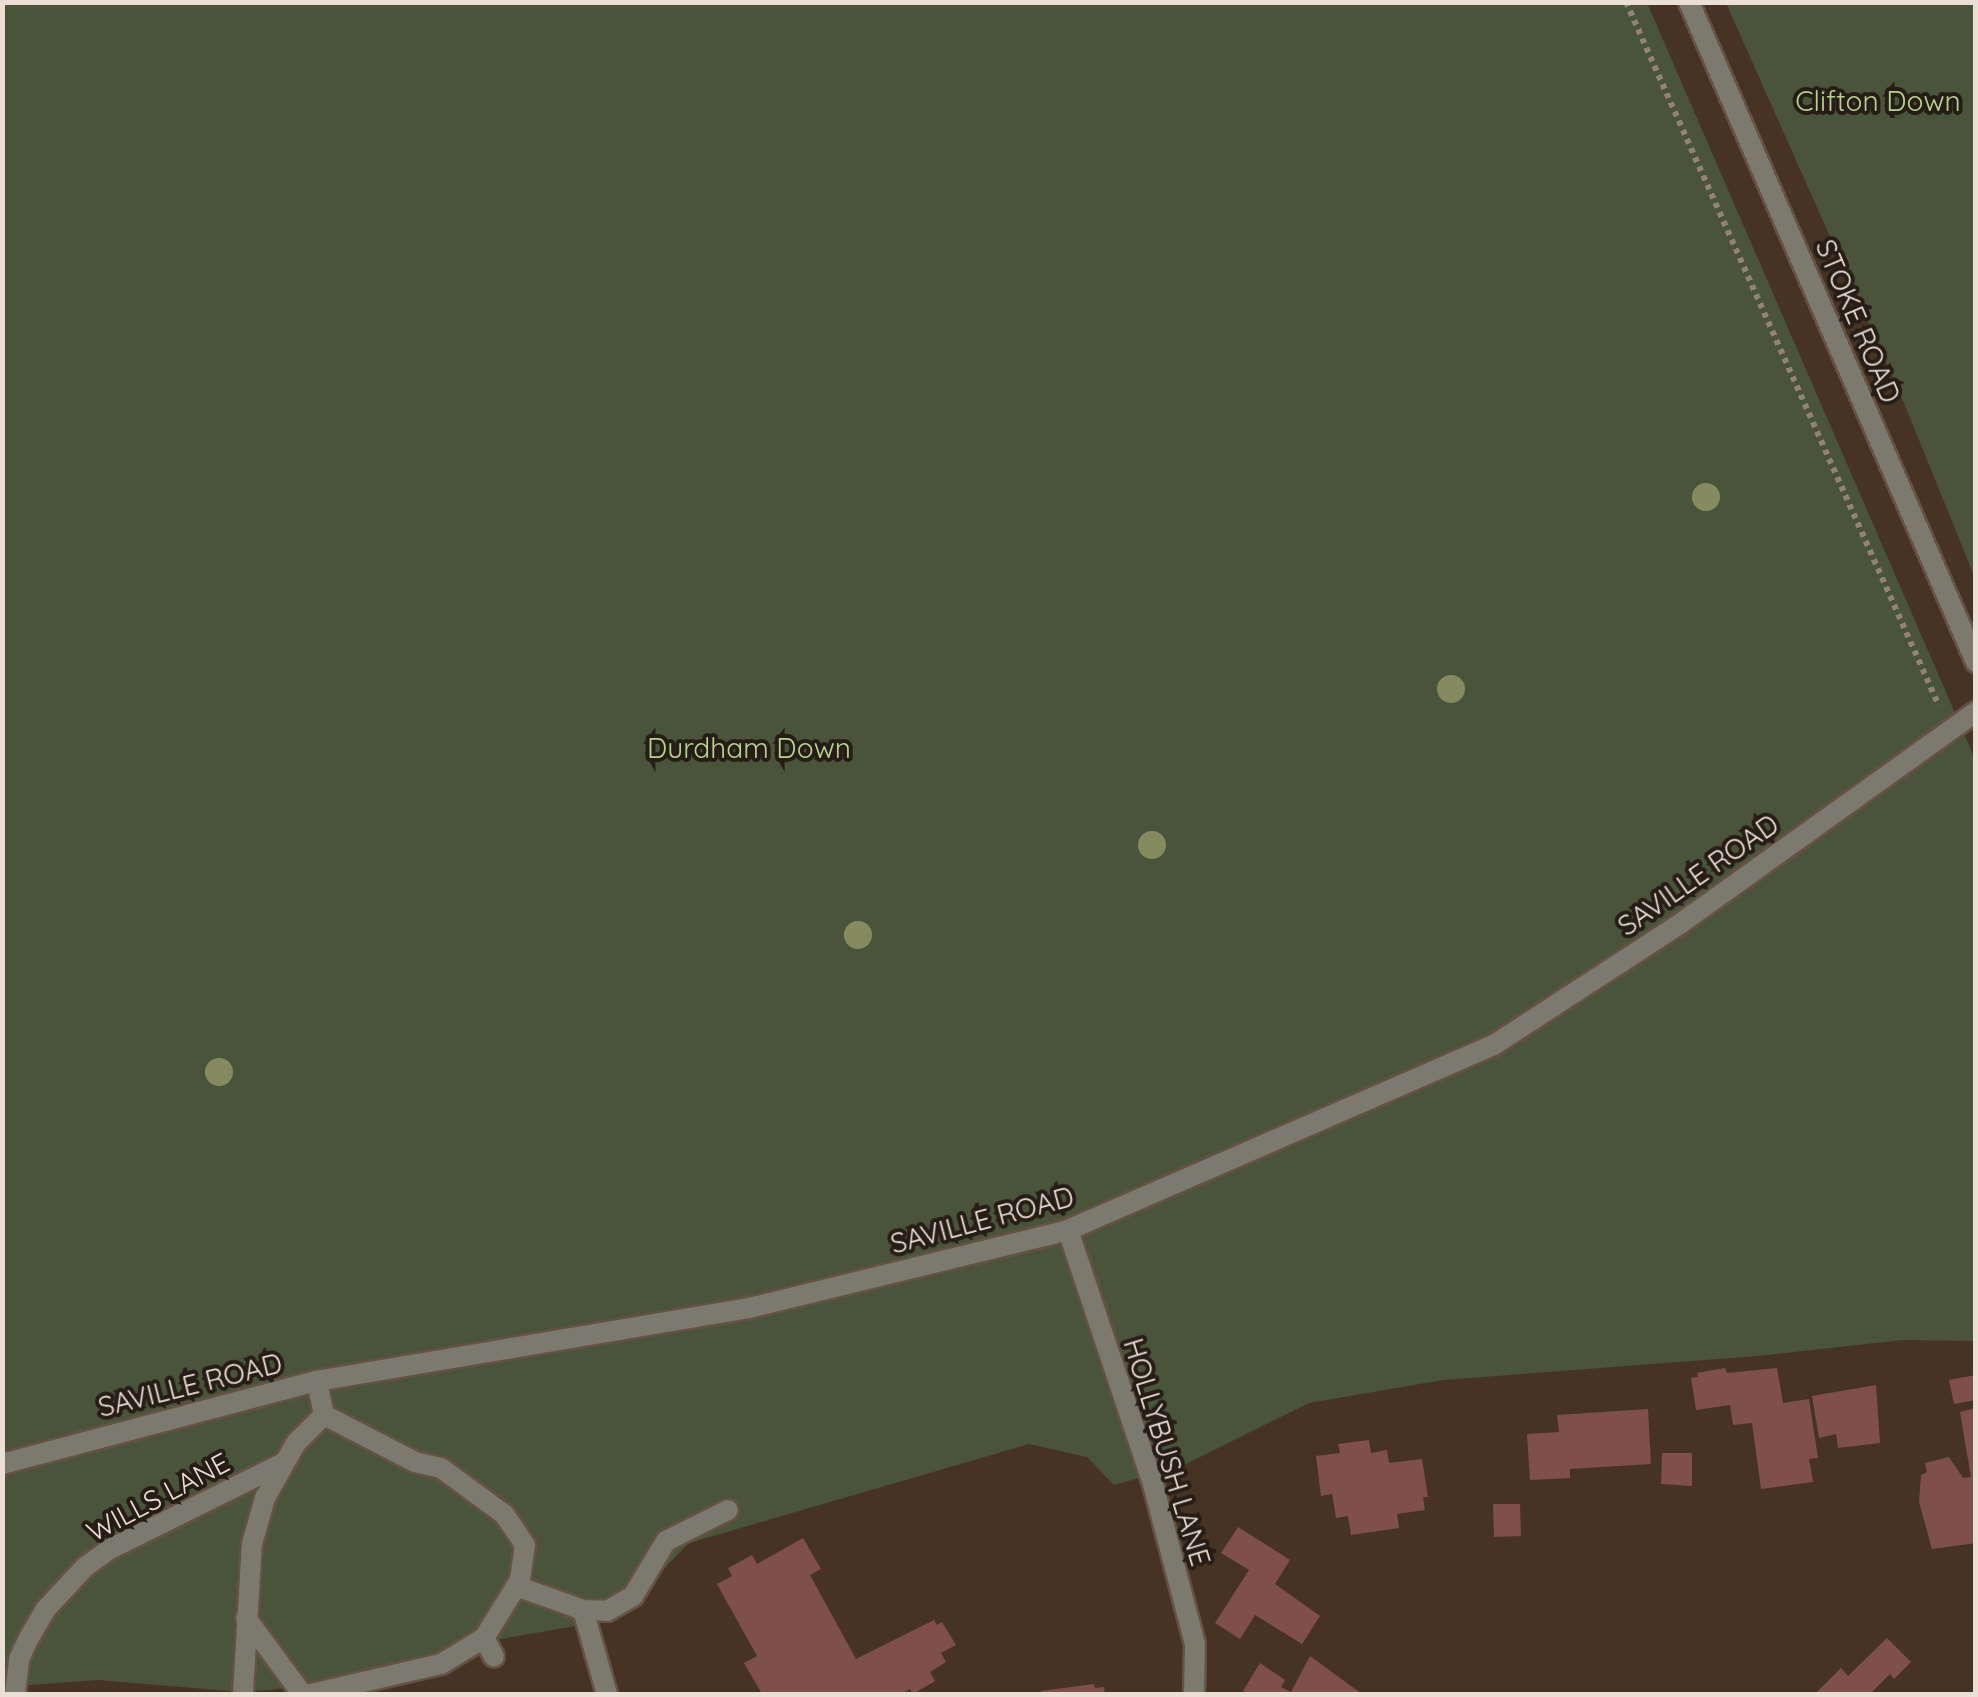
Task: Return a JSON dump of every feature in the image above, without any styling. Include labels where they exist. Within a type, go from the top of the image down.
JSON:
[{"type":"street","name":"STOKE ROAD","points":[[1689,2],[1976,662]]},
{"type":"street","name":"SAVILLE ROAD","points":[[2,1464],[317,1381],[749,1308],[1068,1230],[1494,1045],[1681,923],[1976,712]]},
{"type":"street","name":"HOLLYBUSH LANE","points":[[1068,1230],[1153,1484],[1194,1644],[1194,1694]]},
{"type":"street","points":[[317,1381],[324,1415]]},
{"type":"street","points":[[243,1694],[252,1544],[266,1498],[283,1462],[324,1415]]},
{"type":"street","points":[[311,1694],[441,1664],[489,1647],[516,1586],[526,1545],[505,1515],[442,1468],[415,1462],[324,1415]]},
{"type":"street","name":"WILLS LANE","points":[[14,1688],[19,1659],[45,1610],[85,1567],[110,1549],[283,1462]]},
{"type":"street","points":[[516,1586],[583,1610],[606,1611],[633,1596],[666,1541],[728,1510]]},
{"type":"street","points":[[583,1610],[607,1694]]},
{"type":"street","points":[[246,1618],[302,1694]]},
{"type":"path","points":[[1626,2],[1949,730]]},
{"type":"green space","name":"Durdham Down","points":[[3,3],[1647,3],[1975,759],[1975,1341],[1903,1340],[1758,1356],[1443,1380],[1309,1403],[1184,1465],[1114,1485],[1087,1457],[1029,1444],[689,1543],[615,1619],[455,1647],[337,1684],[241,1692],[98,1680],[3,1687]]},
{"type":"green space","name":"Clifton Down","points":[[1726,3],[1975,3],[1975,578],[1904,403]]},
{"type":"building","points":[[1725,1368],[1727,1373],[1777,1368],[1783,1403],[1809,1399],[1818,1458],[1809,1459],[1813,1482],[1761,1489],[1752,1423],[1733,1425],[1730,1405],[1696,1410],[1691,1378],[1698,1377],[1697,1373]]},
{"type":"building","points":[[1976,1375],[1976,1400],[1954,1404],[1949,1380]]},
{"type":"building","points":[[1876,1385],[1880,1443],[1838,1448],[1836,1434],[1819,1438],[1812,1396]]},
{"type":"building","points":[[1976,1408],[1976,1543],[1932,1549],[1919,1502],[1921,1475],[1927,1472],[1925,1463],[1949,1457],[1963,1478],[1971,1477],[1960,1412]]},
{"type":"building","points":[[1648,1409],[1651,1464],[1570,1469],[1570,1478],[1530,1480],[1527,1434],[1559,1432],[1557,1415]]},
{"type":"building","points":[[1369,1440],[1371,1453],[1387,1450],[1389,1463],[1422,1459],[1428,1497],[1423,1497],[1425,1510],[1397,1514],[1399,1528],[1351,1535],[1348,1516],[1336,1518],[1332,1494],[1321,1496],[1316,1456],[1340,1453],[1338,1444]]},
{"type":"building","points":[[1662,1453],[1692,1453],[1692,1486],[1661,1484]]},
{"type":"building","points":[[1493,1504],[1520,1504],[1521,1536],[1494,1537]]},
{"type":"building","points":[[1238,1527],[1290,1560],[1275,1584],[1320,1616],[1302,1644],[1255,1615],[1240,1639],[1215,1623],[1249,1570],[1221,1553]]},
{"type":"building","points":[[803,1538],[821,1569],[810,1575],[856,1659],[934,1620],[937,1625],[942,1622],[956,1645],[941,1653],[946,1662],[930,1672],[935,1681],[913,1694],[910,1689],[901,1694],[762,1694],[744,1663],[757,1656],[717,1584],[732,1576],[728,1568],[752,1555],[757,1564]]},
{"type":"building","points":[[1887,1638],[1911,1662],[1894,1679],[1890,1674],[1870,1694],[1815,1694],[1841,1668],[1848,1676]]},
{"type":"building","points":[[1310,1656],[1362,1694],[1243,1691],[1260,1663],[1285,1680],[1281,1687],[1291,1692]]},
{"type":"building","points":[[1094,1684],[1095,1688],[1104,1687],[1105,1694],[1041,1694],[1041,1691]]}]
